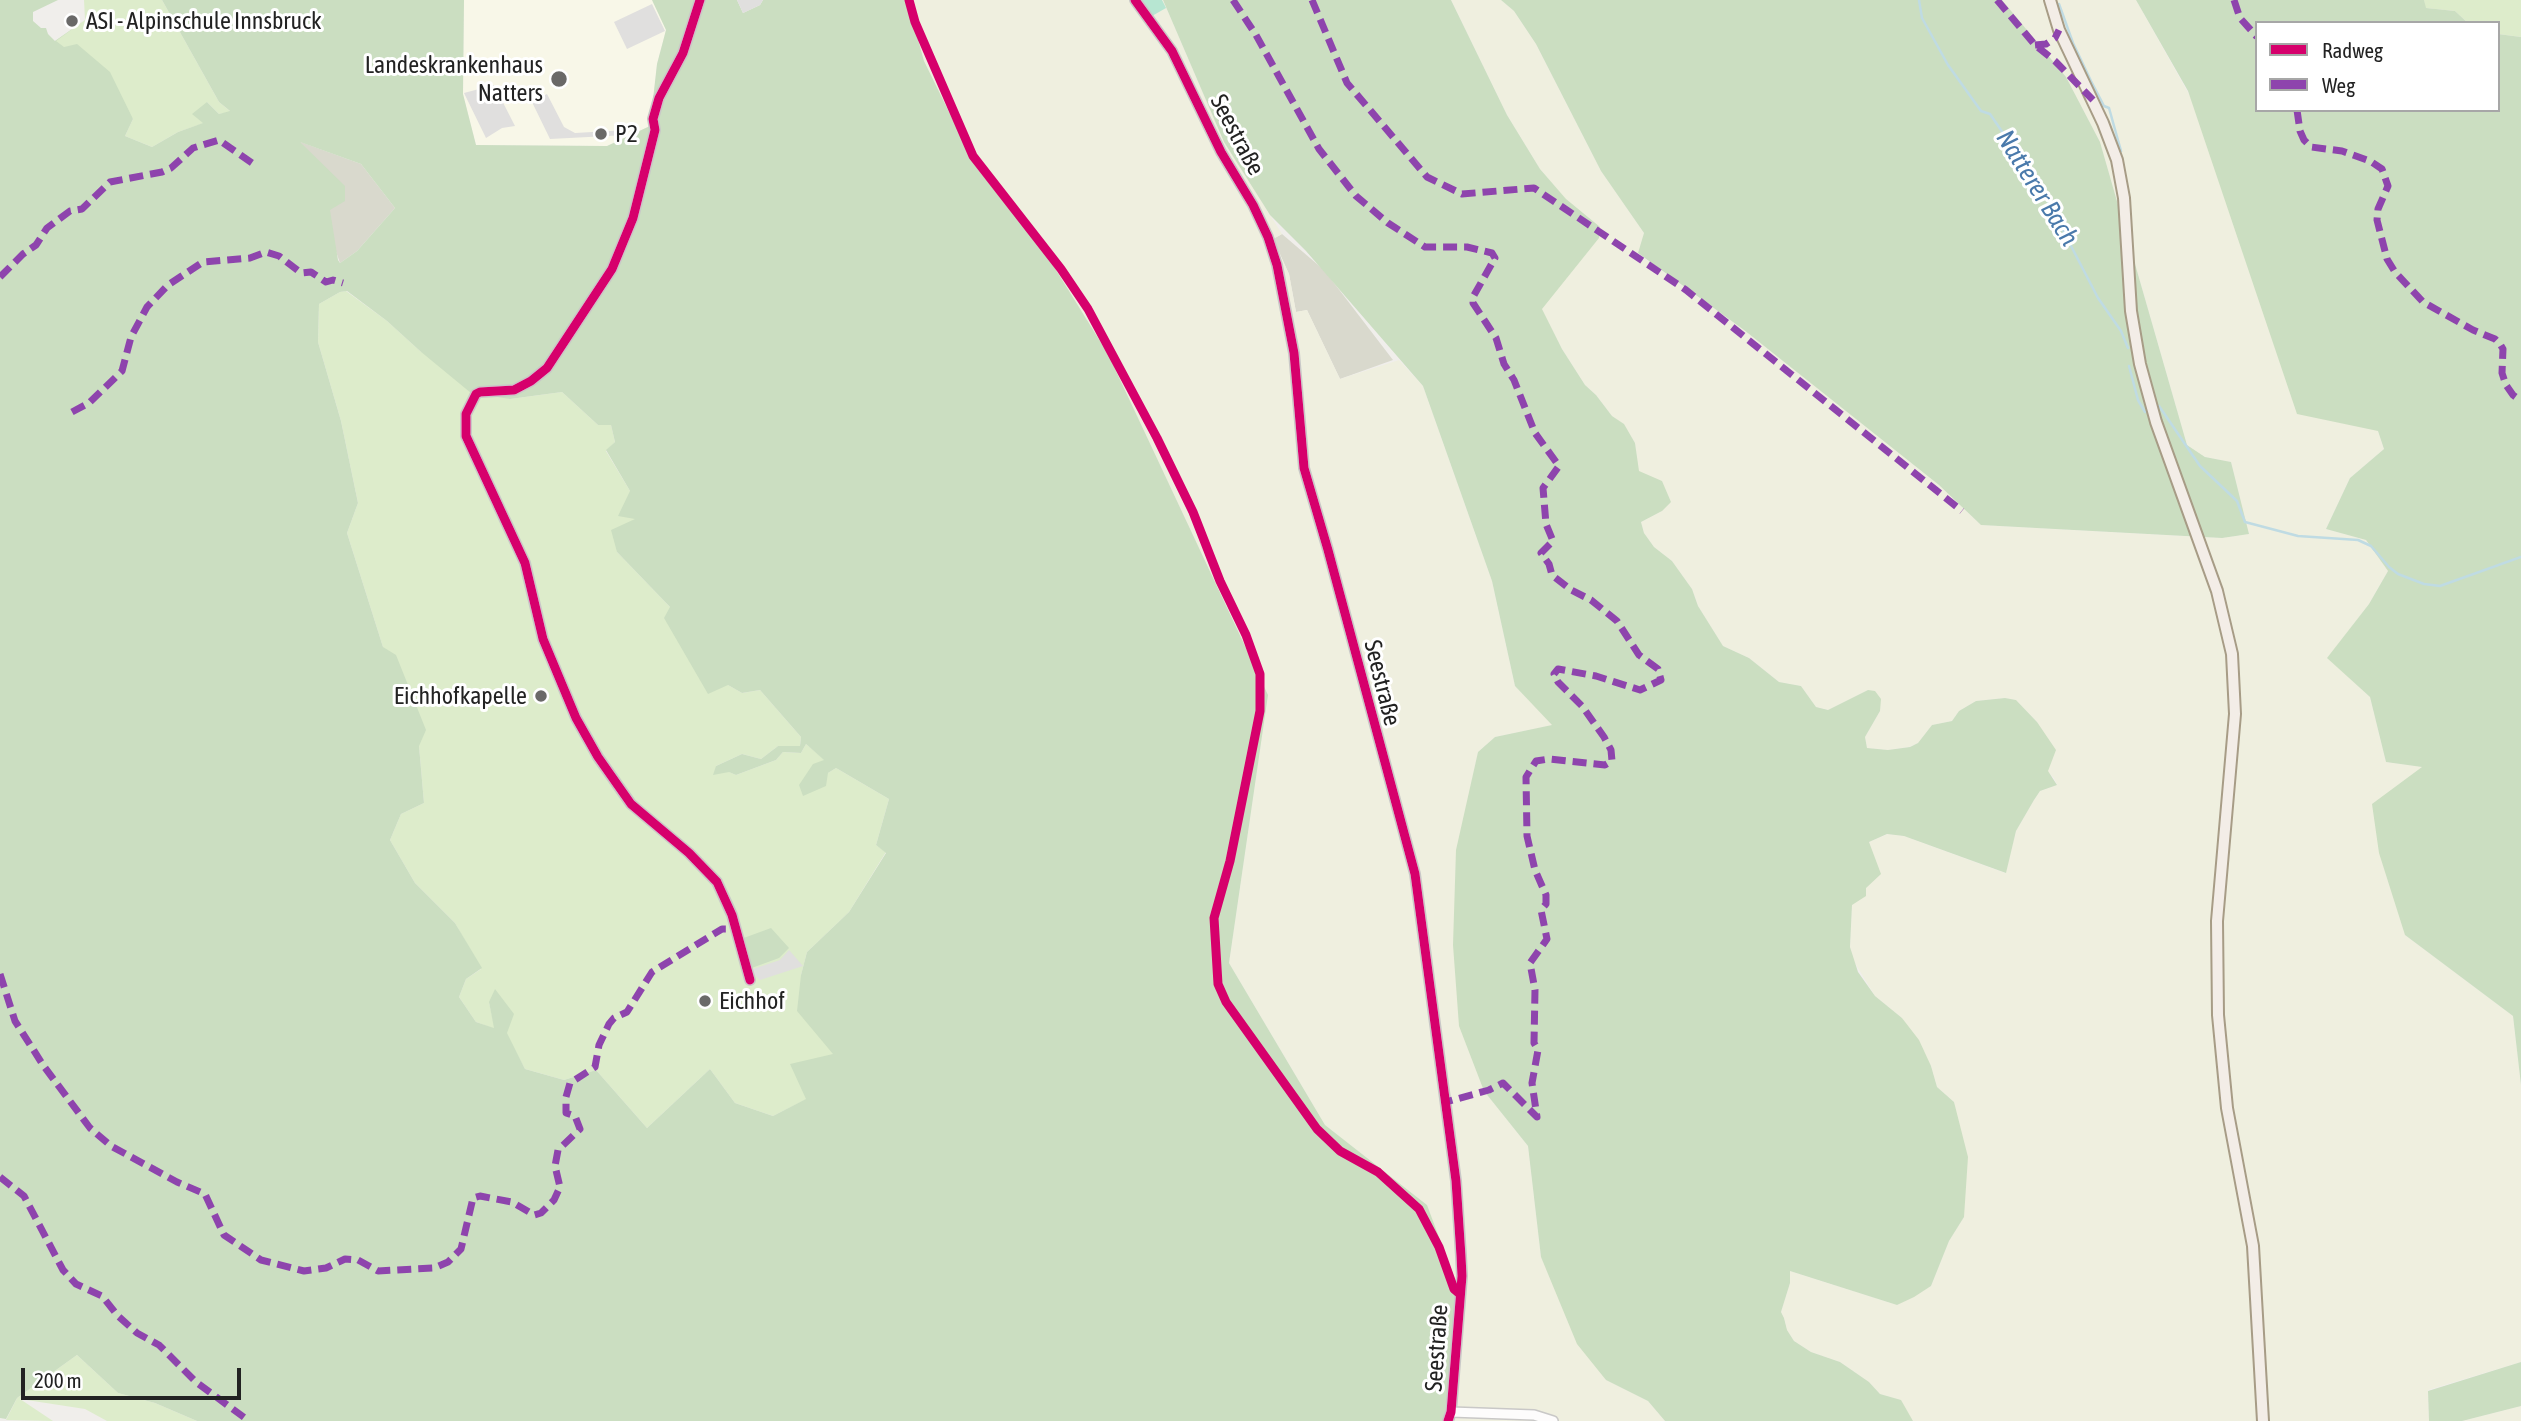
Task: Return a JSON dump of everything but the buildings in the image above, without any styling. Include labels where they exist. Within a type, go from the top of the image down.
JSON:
[{"type":"main road","points":[[2050,0],[2059,30],[2103,122],[2117,160],[2124,198],[2130,297],[2140,364],[2156,422],[2217,591],[2232,654],[2235,714],[2217,910],[2217,1015],[2229,1119],[2253,1246],[2263,1421]]},
{"type":"street","points":[[700,0],[687,42],[663,88],[653,119],[655,130],[633,218],[612,269],[547,368],[531,382],[514,390],[476,394],[466,414],[466,436],[525,563],[543,639],[576,718],[598,757],[631,804],[689,853],[717,882],[732,915],[750,980]]},
{"type":"street","name":"Seestraße","points":[[1135,0],[1172,51],[1221,152],[1253,205],[1268,237],[1294,353],[1304,468],[1415,874],[1454,1168],[1461,1256],[1462,1276],[1450,1416]]},
{"type":"street","points":[[1450,1416],[1534,1415],[1553,1421]]},
{"type":"shaded area","name":"Landeskrankenhaus Natters","points":[[464,0],[652,0],[666,30],[657,64],[650,126],[607,146],[476,145],[463,94]]},
{"type":"shaded area","points":[[737,0],[763,0],[760,5],[743,13]]},
{"type":"shaded area","points":[[652,4],[665,31],[627,49],[614,22]]},
{"type":"shaded area","points":[[494,85],[515,126],[502,128],[486,138],[464,93]]},
{"type":"shaded area","points":[[547,94],[564,127],[575,133],[627,130],[627,135],[550,139],[532,102]]},
{"type":"shaded area","points":[[298,141],[361,164],[395,208],[357,251],[340,263]]},
{"type":"shaded area","points":[[1282,234],[1324,270],[1393,360],[1340,379],[1307,310],[1296,312],[1289,274],[1273,239]]},
{"type":"shaded area","points":[[789,950],[803,966],[760,980],[750,970],[780,960]]},
{"type":"green space","points":[[0,0],[58,0],[33,12],[33,21],[41,28],[46,28],[55,41],[85,20],[56,41],[64,47],[77,44],[110,72],[133,119],[125,136],[152,147],[178,132],[203,123],[192,114],[207,102],[219,114],[230,111],[219,102],[162,0],[464,0],[463,94],[476,145],[607,146],[650,126],[657,64],[666,30],[652,0],[737,0],[743,13],[760,5],[763,0],[907,0],[924,61],[976,167],[1048,257],[1108,354],[1268,695],[1229,963],[1325,1125],[1427,1205],[1458,1288],[1444,1421],[197,1421],[155,1403],[118,1393],[77,1355],[17,1398],[6,1419],[0,1418]],"holes":[[[300,142],[361,164],[395,208],[357,251],[340,263],[330,210],[345,201],[345,186]],[[347,291],[387,321],[471,393],[510,399],[562,392],[598,425],[611,425],[615,442],[606,450],[630,491],[618,516],[635,519],[611,530],[617,552],[670,607],[664,618],[708,694],[728,685],[742,693],[760,690],[801,737],[800,746],[778,746],[761,759],[742,754],[716,766],[713,775],[729,772],[736,775],[776,760],[783,752],[801,753],[806,744],[824,760],[813,764],[799,785],[803,796],[826,786],[828,773],[836,768],[889,799],[876,845],[886,853],[849,912],[807,952],[797,1011],[833,1054],[790,1064],[806,1099],[773,1116],[735,1103],[710,1069],[647,1128],[596,1070],[564,1080],[525,1069],[507,1033],[514,1014],[495,989],[489,1002],[494,1028],[476,1022],[459,997],[466,979],[482,968],[455,923],[415,883],[390,840],[401,814],[424,803],[419,746],[426,730],[396,655],[383,647],[347,533],[358,503],[341,421],[318,342],[319,304]]]},
{"type":"green space","points":[[84,0],[162,0],[219,102],[231,112],[219,114],[207,102],[204,123],[178,132],[152,147],[125,136],[133,119],[55,41],[85,20]]},
{"type":"green space","points":[[907,0],[1163,0],[1224,142],[1282,234],[1273,239],[1289,274],[1296,312],[1307,310],[1340,379],[1399,360],[1423,386],[1492,581],[1515,686],[1553,725],[1495,737],[1478,752],[1470,790],[1484,1091],[1528,1146],[1541,1257],[1606,1380],[1648,1401],[1665,1421],[1444,1421],[1427,1205],[1325,1125],[1229,963],[1268,695],[1108,354],[1048,257],[976,167],[924,61]]},
{"type":"green space","points":[[1140,0],[1162,0],[1166,8],[1152,16]]},
{"type":"green space","points":[[1163,0],[1451,0],[1507,115],[1540,169],[1566,199],[1600,227],[1599,238],[1542,309],[1562,349],[1585,385],[1612,416],[1624,424],[1635,443],[1639,471],[1662,481],[1671,502],[1662,511],[1641,522],[1644,533],[1654,547],[1672,561],[1692,589],[1698,606],[1723,646],[1749,658],[1779,682],[1801,686],[1816,707],[1828,710],[1868,690],[1875,691],[1881,699],[1880,711],[1865,737],[1867,748],[1888,750],[1910,747],[1918,743],[1932,725],[1952,721],[1959,711],[1976,701],[2005,698],[2016,700],[2037,722],[2056,750],[2048,771],[2057,785],[2040,791],[2016,831],[2006,873],[1904,836],[1887,834],[1869,842],[1881,874],[1866,888],[1866,896],[1852,905],[1850,947],[1858,972],[1875,996],[1902,1018],[1919,1040],[1937,1087],[1954,1102],[1968,1157],[1964,1217],[1949,1241],[1931,1286],[1914,1297],[1897,1305],[1790,1271],[1790,1283],[1781,1312],[1794,1341],[1811,1352],[1840,1362],[1869,1382],[1880,1394],[1901,1400],[1913,1421],[1665,1421],[1648,1401],[1606,1380],[1577,1344],[1541,1257],[1528,1146],[1484,1091],[1459,1026],[1453,945],[1456,850],[1478,752],[1495,737],[1552,725],[1515,686],[1492,581],[1423,386],[1306,251],[1270,215],[1224,142]]},
{"type":"green space","points":[[1451,0],[1501,0],[1514,11],[1536,44],[1601,171],[1644,233],[1638,254],[1744,330],[1939,485],[1981,525],[2221,538],[2249,534],[2231,462],[2205,457],[2187,445],[2100,142],[2066,77],[2002,0],[2136,0],[2378,431],[2384,449],[2350,478],[2326,529],[2366,540],[2388,571],[2369,604],[2328,658],[2370,697],[2386,762],[2423,767],[2405,935],[2513,1016],[2521,1085],[2521,1362],[2428,1390],[2429,1421],[1913,1421],[1900,1400],[1880,1394],[1869,1382],[1840,1362],[1811,1352],[1794,1341],[1781,1312],[1790,1283],[1790,1271],[1897,1305],[1931,1286],[1949,1241],[1964,1217],[1954,1102],[1937,1087],[1931,1066],[1902,1018],[1875,996],[1853,960],[1850,947],[1852,905],[1866,888],[1869,842],[1888,834],[1904,836],[2005,873],[2016,831],[2034,800],[2040,791],[2057,785],[2048,772],[2037,722],[2016,700],[2005,698],[1976,701],[1959,711],[1952,721],[1932,725],[1918,743],[1909,747],[1888,750],[1867,748],[1865,737],[1880,711],[1868,690],[1828,710],[1816,707],[1801,686],[1779,682],[1749,658],[1723,646],[1698,606],[1692,589],[1672,561],[1654,547],[1644,533],[1641,522],[1662,511],[1638,471],[1635,443],[1624,425],[1612,416],[1585,385],[1562,349],[1541,308],[1598,238],[1540,169],[1507,115]]},
{"type":"green space","points":[[1501,0],[2002,0],[2066,77],[2100,142],[2187,445],[2205,457],[2231,462],[2249,534],[2222,538],[1981,525],[1939,485],[1744,330],[1638,253],[1644,233],[1601,171],[1536,44],[1514,11]]},
{"type":"green space","points":[[2136,0],[2424,0],[2426,8],[2455,11],[2466,21],[2255,21],[2255,112],[2500,112],[2500,34],[2521,37],[2521,1085],[2513,1016],[2405,935],[2379,853],[2372,804],[2422,767],[2386,762],[2370,697],[2327,658],[2369,604],[2388,571],[2366,540],[2326,529],[2350,478],[2384,449],[2378,431],[2297,414],[2188,91]]},
{"type":"green space","points":[[2424,0],[2521,0],[2521,37],[2500,34],[2500,21],[2466,21],[2455,11],[2425,8]]},
{"type":"green space","points":[[346,291],[387,321],[420,351],[510,399],[562,392],[598,425],[611,425],[615,442],[606,451],[630,491],[637,518],[617,552],[670,607],[728,685],[742,693],[760,690],[801,737],[800,746],[778,746],[761,759],[742,754],[716,766],[736,775],[776,760],[783,752],[801,753],[806,744],[825,760],[828,773],[836,768],[889,799],[876,845],[886,852],[849,912],[807,952],[801,975],[834,1054],[807,1099],[773,1116],[735,1103],[710,1069],[647,1128],[596,1070],[564,1080],[525,1069],[489,1002],[495,1029],[476,1022],[459,997],[466,979],[481,969],[455,923],[415,883],[390,840],[401,814],[424,803],[419,746],[383,647],[347,533],[358,503],[341,421],[318,342],[319,304]]},
{"type":"green space","points":[[771,928],[789,948],[779,958],[749,969],[741,939]]},
{"type":"green space","points":[[77,1355],[118,1393],[155,1403],[197,1421],[107,1421],[85,1409],[20,1399],[53,1421],[6,1420],[17,1398]]},
{"type":"green space","points":[[2521,1362],[2521,1406],[2462,1421],[2429,1421],[2428,1391]]},
{"type":"green space","points":[[2521,1406],[2521,1421],[2462,1421]]},
{"type":"waterway","name":"Natterer Bach","points":[[1919,0],[1922,18],[1948,65],[1981,111],[1990,114],[2042,190],[2098,298],[2121,331],[2128,348]]},
{"type":"waterway","points":[[2059,4],[2091,81],[2104,106],[2109,108],[2121,151]]},
{"type":"waterway","name":"Natterer Bach","points":[[2129,366],[2138,400],[2145,412]]},
{"type":"waterway","name":"Natterer Bach","points":[[2159,406],[2200,466],[2237,501],[2245,522],[2298,536],[2358,540],[2371,546],[2398,574],[2424,584],[2440,586],[2521,557]]},
{"type":"marked path","points":[[1233,0],[1256,35],[1319,149],[1356,196],[1388,223],[1425,247],[1467,247],[1492,253],[1495,258],[1473,297],[1473,303],[1496,338],[1504,364],[1514,380],[1535,433],[1559,466],[1543,488],[1546,524],[1553,541],[1541,553],[1549,564],[1552,575],[1571,590],[1591,600],[1617,621],[1639,655],[1658,669],[1661,680],[1640,690],[1596,676],[1558,669],[1554,674],[1604,737],[1611,750],[1612,761],[1605,765],[1549,759],[1536,761],[1526,777],[1527,836],[1535,870],[1546,895],[1546,904],[1541,910],[1547,939],[1530,963],[1535,990],[1534,1043],[1538,1050],[1532,1083],[1537,1117],[1503,1083],[1489,1090],[1446,1102]]},
{"type":"marked path","points":[[1312,0],[1347,83],[1427,177],[1462,194],[1534,188],[1686,290],[1962,511]]},
{"type":"marked path","points":[[1997,0],[2035,45],[2055,61],[2093,100]]},
{"type":"marked path","points":[[2234,0],[2240,18],[2255,35]]},
{"type":"marked path","points":[[2035,45],[2046,44],[2055,38],[2059,30]]},
{"type":"marked path","points":[[2297,112],[2300,131],[2311,147],[2342,151],[2370,161],[2382,169],[2388,186],[2378,209],[2377,220],[2387,259],[2395,272],[2423,302],[2500,344],[2503,349],[2502,373],[2506,385],[2521,401]]},
{"type":"marked path","points":[[0,277],[36,245],[47,228],[70,211],[82,209],[110,182],[162,172],[171,168],[193,148],[219,140],[255,165]]},
{"type":"marked path","points":[[72,412],[89,403],[122,371],[131,337],[147,307],[168,285],[203,262],[250,258],[266,252],[279,256],[301,273],[311,272],[326,282],[333,280],[343,283]]},
{"type":"marked path","points":[[0,974],[15,1021],[43,1065],[90,1128],[111,1146],[205,1194],[224,1235],[261,1260],[304,1271],[326,1268],[345,1259],[358,1260],[378,1271],[434,1268],[448,1262],[461,1249],[473,1198],[480,1196],[512,1202],[534,1215],[541,1213],[554,1200],[560,1187],[555,1166],[558,1150],[580,1129],[575,1116],[566,1113],[566,1097],[570,1083],[595,1067],[599,1045],[609,1024],[614,1018],[627,1012],[652,972],[722,929],[736,929]]},
{"type":"marked path","points":[[0,1177],[24,1196],[63,1270],[76,1284],[102,1296],[118,1316],[137,1333],[159,1345],[196,1382],[249,1421]]},
{"type":"cycle path","points":[[700,0],[683,53],[659,98],[653,119],[655,130],[633,218],[612,269],[547,368],[514,390],[476,394],[466,414],[466,436],[525,563],[543,639],[576,718],[598,757],[631,804],[689,853],[717,882],[732,915],[750,980]]},
{"type":"cycle path","points":[[909,0],[915,22],[973,156],[1061,269],[1088,309],[1157,438],[1193,512],[1260,674],[1260,711],[1230,861],[1214,918],[1218,984],[1226,1002],[1317,1129],[1340,1151],[1378,1172],[1419,1209],[1439,1247],[1454,1289],[1460,1294]]},
{"type":"cycle path","points":[[1135,0],[1172,51],[1221,152],[1253,205],[1277,265],[1294,353],[1304,468],[1415,874],[1456,1181],[1461,1256],[1462,1276],[1451,1412],[1448,1421]]},
{"type":"place","name":"ASI - Alpinschule Innsbruck","points":[[72,21]]},
{"type":"place","name":"Landeskrankenhaus Natters","points":[[559,79]]},
{"type":"place","name":"P2","points":[[601,134]]},
{"type":"place","name":"Eichhofkapelle","points":[[541,696]]},
{"type":"place","name":"Eichhof","points":[[705,1001]]}]
